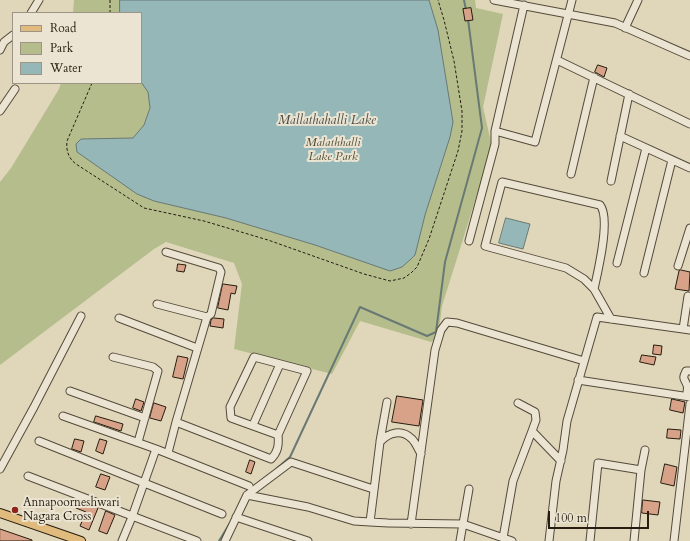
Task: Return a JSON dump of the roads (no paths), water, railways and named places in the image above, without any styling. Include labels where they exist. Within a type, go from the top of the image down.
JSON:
[{"type":"main road","points":[[0,513],[61,537],[81,541]]},
{"type":"street","points":[[32,12],[39,0]]},
{"type":"street","points":[[494,0],[615,23],[690,56]]},
{"type":"street","points":[[494,131],[535,142],[557,60],[567,14],[572,0]]},
{"type":"street","points":[[625,28],[638,0]]},
{"type":"street","points":[[469,241],[495,144],[494,131],[524,5]]},
{"type":"street","points":[[0,50],[4,42],[12,36]]},
{"type":"street","points":[[557,60],[690,124]]},
{"type":"street","points":[[571,174],[594,77]]},
{"type":"street","points":[[0,111],[15,89]]},
{"type":"street","points":[[611,181],[629,94]]},
{"type":"street","points":[[620,136],[690,168]]},
{"type":"street","points":[[617,263],[646,148]]},
{"type":"street","points":[[644,273],[672,160]]},
{"type":"street","points":[[594,288],[603,246],[604,214],[600,205],[502,182],[485,246],[566,268],[584,279],[594,288],[611,319]]},
{"type":"street","points":[[678,266],[690,228]]},
{"type":"street","points":[[166,252],[219,268],[221,272],[211,314],[207,317],[197,348],[168,453]]},
{"type":"street","points":[[549,541],[556,481],[561,461],[567,421],[597,317],[686,329],[688,296]]},
{"type":"street","points":[[157,304],[207,317]]},
{"type":"street","points":[[0,469],[81,316]]},
{"type":"street","points":[[119,318],[197,348]]},
{"type":"street","points":[[411,524],[435,350],[441,330],[447,322],[457,323],[584,361]]},
{"type":"street","points":[[113,357],[153,367],[158,371],[138,442]]},
{"type":"street","points":[[176,422],[271,459],[277,450],[278,435],[307,371],[254,357],[230,407],[231,418],[278,435]]},
{"type":"street","points":[[253,425],[280,364]]},
{"type":"street","points":[[578,380],[688,397],[684,373],[686,371],[690,371]]},
{"type":"street","points":[[70,391],[145,418]]},
{"type":"street","points":[[370,522],[373,489],[387,402]]},
{"type":"street","points":[[503,538],[513,481],[536,420],[534,412],[518,403]]},
{"type":"street","points":[[674,541],[690,404]]},
{"type":"street","points":[[63,416],[156,448],[249,486]]},
{"type":"street","points":[[532,431],[561,461]]},
{"type":"street","points":[[380,442],[385,436],[392,432],[403,434],[412,439],[420,454]]},
{"type":"street","points":[[39,441],[222,514]]},
{"type":"street","points":[[122,541],[145,482],[156,448]]},
{"type":"street","points":[[634,541],[645,450]]},
{"type":"street","points":[[225,541],[247,495],[291,462],[373,489]]},
{"type":"street","points":[[590,541],[598,463],[642,470]]},
{"type":"street","points":[[28,476],[198,541]]},
{"type":"street","points":[[460,541],[469,489]]},
{"type":"street","points":[[247,495],[308,508],[354,521],[411,524],[463,524],[512,541]]},
{"type":"street","points":[[236,517],[308,541]]},
{"type":"water","name":"Mallathahalli Lake","points":[[120,0],[429,0],[438,30],[453,122],[450,137],[425,215],[415,255],[402,267],[390,271],[315,245],[226,218],[154,201],[137,194],[77,152],[76,144],[81,139],[133,138],[144,125],[150,108],[148,92],[142,83],[142,12],[120,12]]},
{"type":"water","points":[[506,218],[530,224],[523,249],[499,243]]},
{"type":"waterway","points":[[464,0],[466,10]]},
{"type":"waterway","points":[[276,469],[290,457],[360,307],[427,336],[436,332],[445,262],[482,128],[468,19]]},
{"type":"waterway","points":[[219,541],[230,523]]},
{"type":"place","name":"Annapoorneshwari Nagara Cross","points":[[15,510]]},
{"type":"park label","name":"Malathhalli Lake Park","points":[[333,150]]}]
